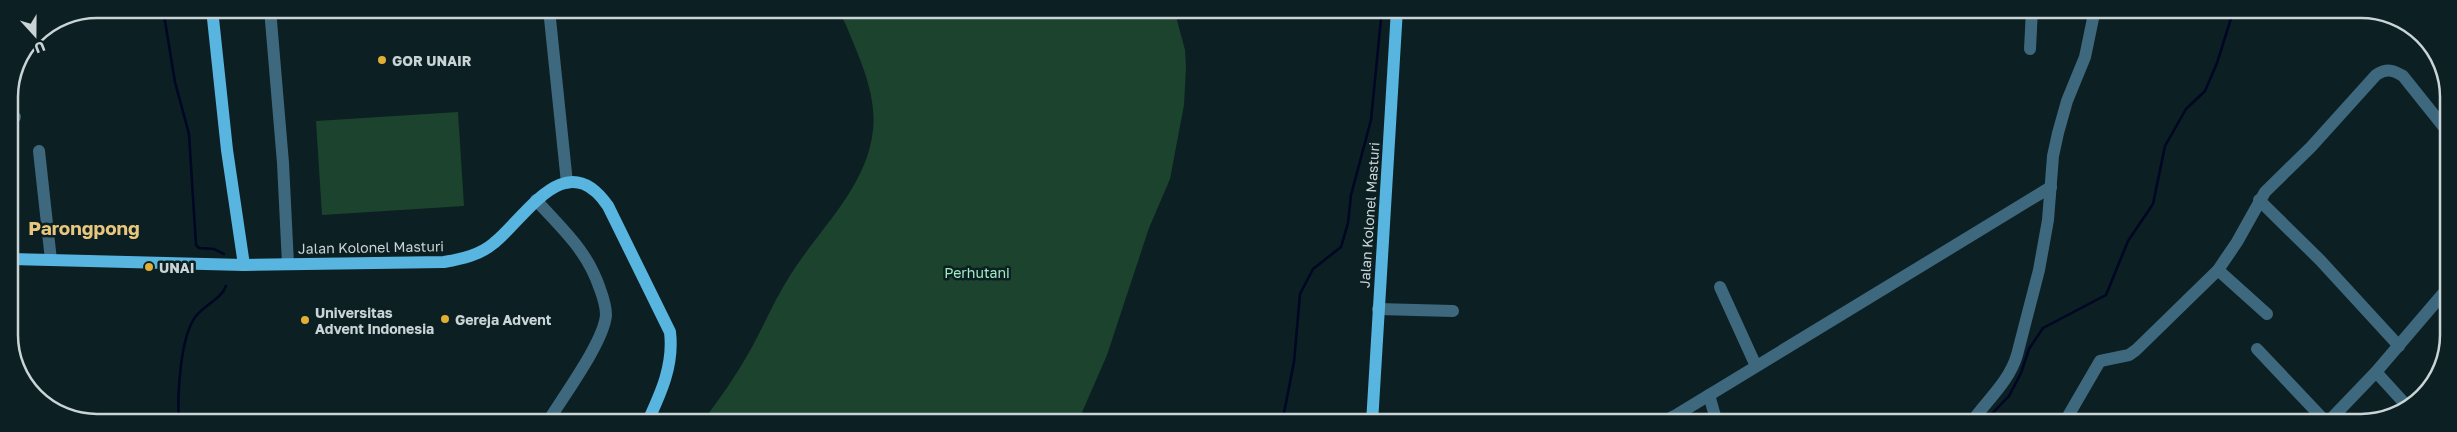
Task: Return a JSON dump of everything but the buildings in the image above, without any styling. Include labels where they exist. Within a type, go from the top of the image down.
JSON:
[{"type":"main road","points":[[213,18],[227,150],[244,266]]},
{"type":"main road","name":"Jalan Kolonel Masturi","points":[[1372,414],[1396,18]]},
{"type":"main road","points":[[567,182],[585,183],[594,189],[605,201],[670,332],[672,350],[670,361],[662,392],[651,414]]},
{"type":"main road","name":"Jalan Kolonel Masturi","points":[[18,259],[244,266],[444,262],[462,259],[494,243],[536,200],[567,182]]},
{"type":"street","points":[[271,18],[283,163],[288,264]]},
{"type":"street","points":[[550,18],[567,182]]},
{"type":"street","points":[[2030,49],[2032,18]]},
{"type":"street","points":[[1978,414],[2013,368],[2039,270],[2048,220],[2058,132],[2067,101],[2085,57],[2093,18]]},
{"type":"street","points":[[2069,414],[2100,361],[2129,355],[2136,350],[2218,270],[2237,242],[2259,200],[2376,75],[2385,70],[2393,70],[2403,76],[2440,122]]},
{"type":"street","points":[[39,151],[50,260]]},
{"type":"street","points":[[1676,414],[2051,187]]},
{"type":"street","points":[[536,200],[579,246],[598,282],[606,315],[602,330],[591,351],[552,414]]},
{"type":"street","points":[[2259,200],[2320,260],[2398,346]]},
{"type":"street","points":[[2218,270],[2267,314]]},
{"type":"street","points":[[1720,287],[1756,366]]},
{"type":"street","points":[[2336,414],[2376,372],[2440,297]]},
{"type":"street","points":[[1378,309],[1453,311]]},
{"type":"street","points":[[2257,349],[2318,414]]},
{"type":"street","points":[[2376,372],[2403,402]]},
{"type":"street","points":[[1709,395],[1714,414]]},
{"type":"green space","name":"Perhutani","points":[[842,18],[1176,18],[1185,50],[1186,67],[1184,105],[1170,179],[1149,228],[1107,355],[1081,414],[708,414],[722,396],[752,347],[791,274],[841,206],[862,170],[869,151],[874,116],[870,89]]},
{"type":"green space","points":[[458,112],[464,206],[322,215],[316,121]]},
{"type":"waterway","points":[[164,18],[175,82],[189,134],[196,245],[199,248],[214,249],[224,254]]},
{"type":"waterway","points":[[1284,414],[1294,362],[1300,294],[1313,269],[1341,247],[1348,223],[1351,195],[1371,120],[1381,18]]},
{"type":"waterway","points":[[1992,414],[2009,396],[2021,373],[2029,349],[2043,328],[2106,295],[2128,241],[2153,204],[2165,146],[2186,109],[2205,91],[2217,63],[2231,18]]},
{"type":"waterway","points":[[179,414],[179,383],[186,337],[196,316],[221,294],[226,286]]},
{"type":"place","name":"GOR UNAIR","points":[[382,60]]},
{"type":"place","name":"UNAI","points":[[149,267]]},
{"type":"place","name":"Gereja Advent","points":[[445,319]]},
{"type":"place","name":"Universitas Advent Indonesia","points":[[305,320]]},
{"type":"district","name":"Parongpong","points":[[84,227]]}]
